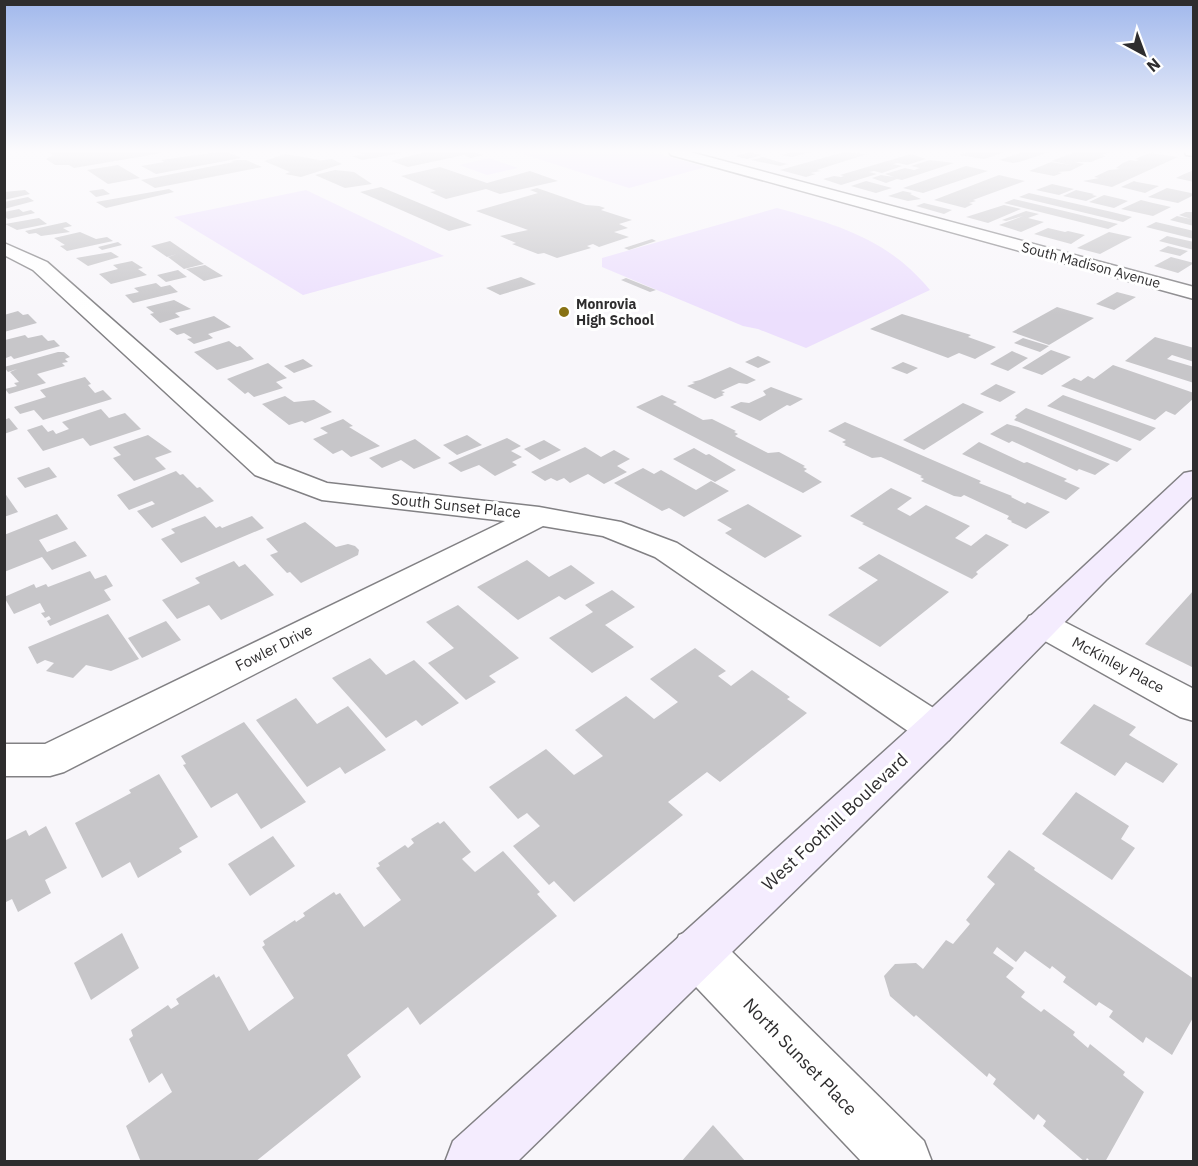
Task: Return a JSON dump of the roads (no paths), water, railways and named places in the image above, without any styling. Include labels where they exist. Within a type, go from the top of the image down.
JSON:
[{"type":"main road","name":"West Foothill Boulevard","points":[[474,1161],[935,729],[1041,624],[1194,480]]},
{"type":"street","name":"South Madison Avenue","points":[[876,206],[1194,293]]},
{"type":"street","name":"South Sunset Place","points":[[10,254],[40,266],[265,469],[322,491],[539,516],[610,528],[666,550],[935,729]]},
{"type":"street","name":"Fowler Drive","points":[[4,760],[50,760],[539,516]]},
{"type":"street","name":"McKinley Place","points":[[1041,624],[1194,707]]},
{"type":"street","name":"North Sunset Place","points":[[698,952],[903,1161]]},
{"type":"place","name":"Monrovia High School","points":[[564,312]]}]
